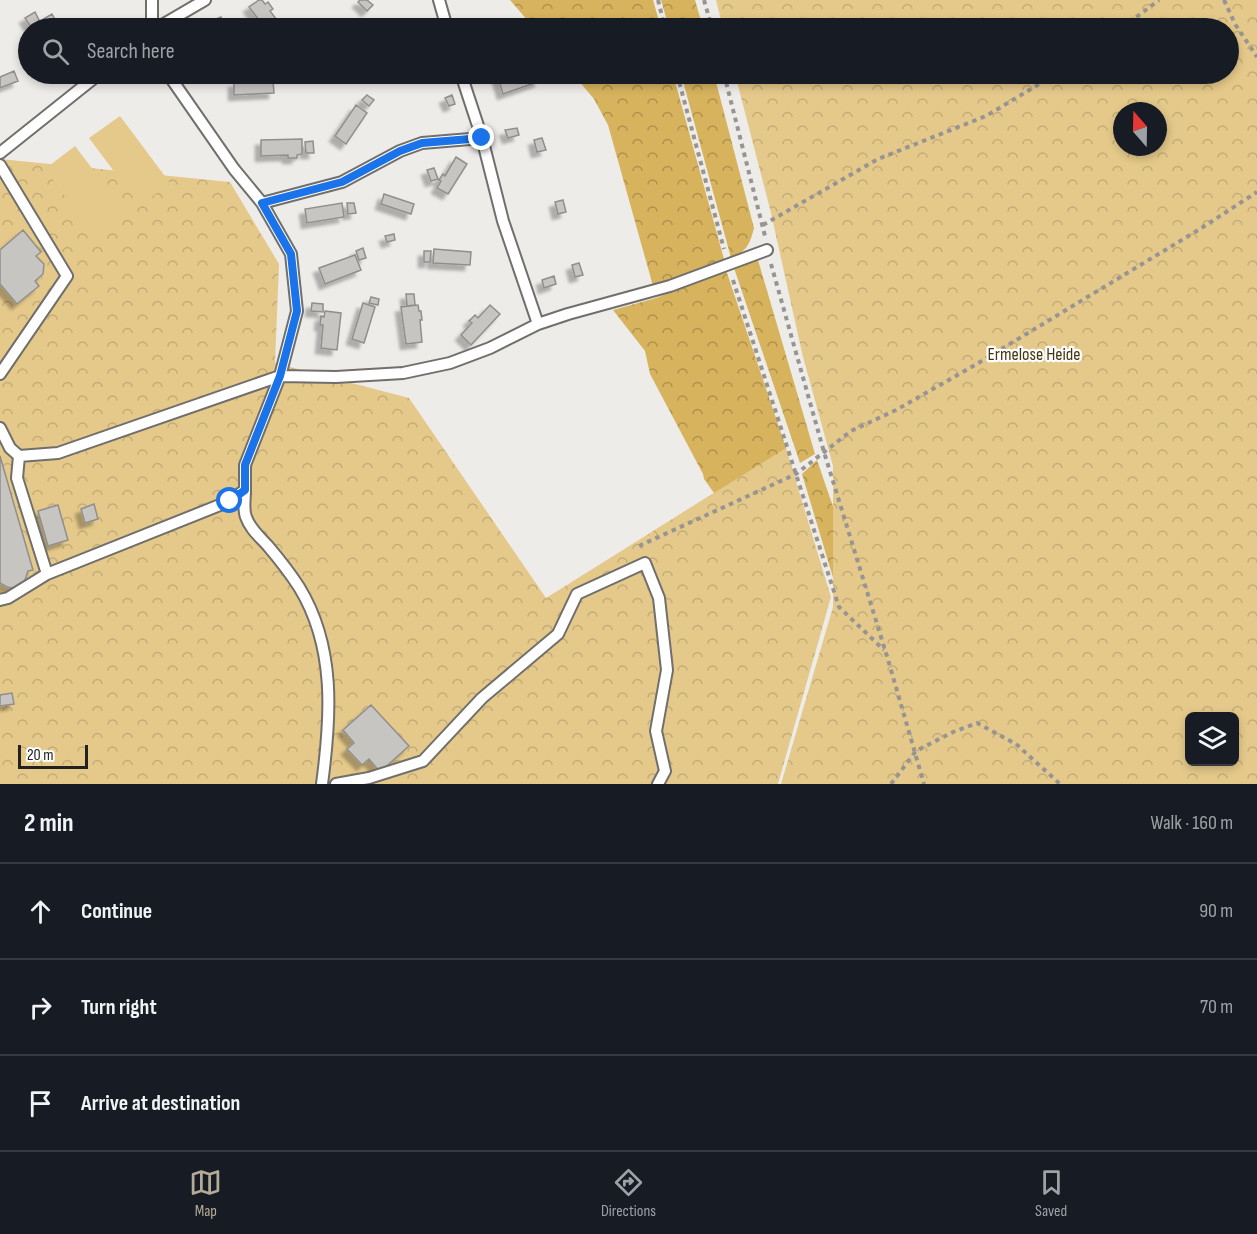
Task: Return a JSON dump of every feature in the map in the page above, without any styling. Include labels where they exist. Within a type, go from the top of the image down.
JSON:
[{"type":"lane","points":[[152,0],[152,18]]},
{"type":"lane","points":[[174,18],[205,0]]},
{"type":"lane","points":[[439,0],[444,18]]},
{"type":"lane","points":[[0,153],[86,84]]},
{"type":"lane","points":[[175,84],[234,169],[262,203],[291,254],[297,311],[280,376],[245,465],[244,516],[299,588],[322,638],[328,684],[328,741],[322,784]]},
{"type":"lane","points":[[464,84],[482,138],[503,221],[538,324]]},
{"type":"lane","points":[[262,203],[342,182],[400,151],[422,143],[482,138]]},
{"type":"lane","points":[[0,165],[67,276],[0,374]]},
{"type":"lane","points":[[0,428],[10,448],[19,456],[58,453],[280,376],[336,377],[403,374],[450,363],[490,348],[538,324],[670,285],[767,250]]},
{"type":"lane","points":[[19,456],[17,478],[47,574]]},
{"type":"lane","points":[[0,600],[8,598],[47,574],[230,501],[245,490]]},
{"type":"lane","points":[[336,784],[369,778],[423,761],[482,698],[558,634],[577,594],[645,563],[659,597],[667,670],[656,730],[665,771],[658,784]]},
{"type":"path","points":[[658,0],[662,18]]},
{"type":"path","points":[[704,0],[709,18]]},
{"type":"path","points":[[1135,18],[1159,0]]},
{"type":"path","points":[[1224,0],[1232,18]]},
{"type":"path","points":[[1239,30],[1257,57]]},
{"type":"path","points":[[680,84],[728,263],[839,607],[885,651]]},
{"type":"path","points":[[763,225],[878,159],[986,116],[1039,84]]},
{"type":"path","points":[[645,563],[641,545],[796,474],[851,431],[896,410],[975,365],[1257,192]]},
{"type":"path","points":[[824,452],[924,784]]},
{"type":"path","points":[[891,784],[916,752],[953,732],[977,723],[1016,744],[1060,784]]},
{"type":"green space","points":[[510,0],[653,0],[658,18],[525,18]]},
{"type":"green space","points":[[661,0],[695,0],[700,18],[666,18]]},
{"type":"green space","name":"Ermelose Heide","points":[[716,0],[1257,0],[1257,784],[781,784],[833,607],[833,466],[802,353],[771,213],[738,84],[1239,84],[1239,18],[720,18]]},
{"type":"green space","points":[[581,84],[676,84],[724,259],[653,286],[608,125],[594,99]]},
{"type":"green space","points":[[684,84],[717,84],[754,228],[747,246],[741,253],[731,258]]},
{"type":"green space","points":[[120,116],[170,183],[140,206],[89,138]]},
{"type":"green space","points":[[75,146],[126,213],[95,236],[45,169]]},
{"type":"green space","points":[[0,159],[230,182],[279,264],[275,363],[409,398],[546,598],[786,448],[831,597],[778,784],[0,784]]},
{"type":"green space","points":[[758,260],[815,454],[800,463],[734,268]]},
{"type":"green space","points":[[726,270],[786,448],[790,468],[652,532],[714,493],[704,479],[650,374],[645,351],[613,310],[656,298]]},
{"type":"green space","points":[[817,460],[850,556],[840,601],[802,474]]},
{"type":"building","points":[[259,0],[265,4],[268,2],[273,9],[270,11],[275,18],[257,18],[249,7]]},
{"type":"building","points":[[367,0],[373,5],[367,11],[358,2]]},
{"type":"building","points":[[35,12],[38,18],[25,18]]},
{"type":"building","points":[[14,71],[18,81],[0,88],[0,77]]},
{"type":"building","points":[[234,84],[273,84],[274,93],[234,95]]},
{"type":"building","points":[[500,84],[531,84],[503,94]]},
{"type":"building","points":[[367,95],[374,100],[369,106],[362,100]]},
{"type":"building","points":[[452,95],[455,104],[449,106],[445,98]]},
{"type":"building","points":[[356,105],[367,113],[346,144],[335,136]]},
{"type":"building","points":[[517,128],[519,135],[508,138],[505,130]]},
{"type":"building","points":[[542,138],[546,150],[537,152],[534,140]]},
{"type":"building","points":[[302,139],[302,154],[297,155],[297,158],[288,158],[288,155],[261,156],[261,140]]},
{"type":"building","points":[[313,141],[314,153],[306,153],[305,142]]},
{"type":"building","points":[[456,157],[467,164],[448,194],[437,188],[441,181],[439,180],[443,174],[445,176]]},
{"type":"building","points":[[434,168],[438,179],[431,181],[427,170]]},
{"type":"building","points":[[384,194],[414,204],[411,214],[381,204]]},
{"type":"building","points":[[563,200],[566,212],[558,214],[555,202]]},
{"type":"building","points":[[342,203],[344,217],[307,223],[305,209]]},
{"type":"building","points":[[347,203],[354,203],[356,213],[348,214]]},
{"type":"building","points":[[23,230],[41,252],[36,256],[44,264],[43,274],[35,281],[39,286],[17,304],[0,284],[0,250]]},
{"type":"building","points":[[394,234],[395,240],[387,242],[385,236]]},
{"type":"building","points":[[363,248],[366,258],[359,260],[356,251]]},
{"type":"building","points":[[434,249],[471,252],[470,265],[433,263]]},
{"type":"building","points":[[424,251],[431,251],[430,262],[424,262]]},
{"type":"building","points":[[355,255],[361,270],[325,284],[319,268]]},
{"type":"building","points":[[579,263],[583,275],[575,277],[572,265]]},
{"type":"building","points":[[554,276],[556,284],[544,288],[542,280]]},
{"type":"building","points":[[406,294],[414,294],[415,305],[407,306]]},
{"type":"building","points":[[371,297],[379,299],[378,305],[369,303]]},
{"type":"building","points":[[312,303],[323,304],[323,312],[311,311]]},
{"type":"building","points":[[363,303],[375,307],[364,343],[352,339]]},
{"type":"building","points":[[418,305],[422,320],[420,320],[422,342],[406,344],[401,307]]},
{"type":"building","points":[[490,305],[500,314],[471,345],[461,335],[472,323],[469,321],[475,315],[478,318]]},
{"type":"building","points":[[325,311],[341,313],[337,350],[321,348],[323,325],[320,325],[321,316],[324,317]]},
{"type":"building","points":[[0,456],[33,570],[28,571],[24,583],[13,588],[0,583]]},
{"type":"building","points":[[94,504],[98,519],[85,523],[81,509]]},
{"type":"building","points":[[58,505],[68,540],[48,546],[38,511]]},
{"type":"building","points":[[12,693],[14,704],[0,706],[0,695]]},
{"type":"building","points":[[371,705],[409,746],[380,772],[369,759],[362,765],[347,749],[354,743],[343,730]]},
{"type":"route","points":[[230,501],[245,490],[245,465],[280,376],[297,311],[291,254],[262,203],[342,182],[400,151],[422,143],[482,138]]}]
